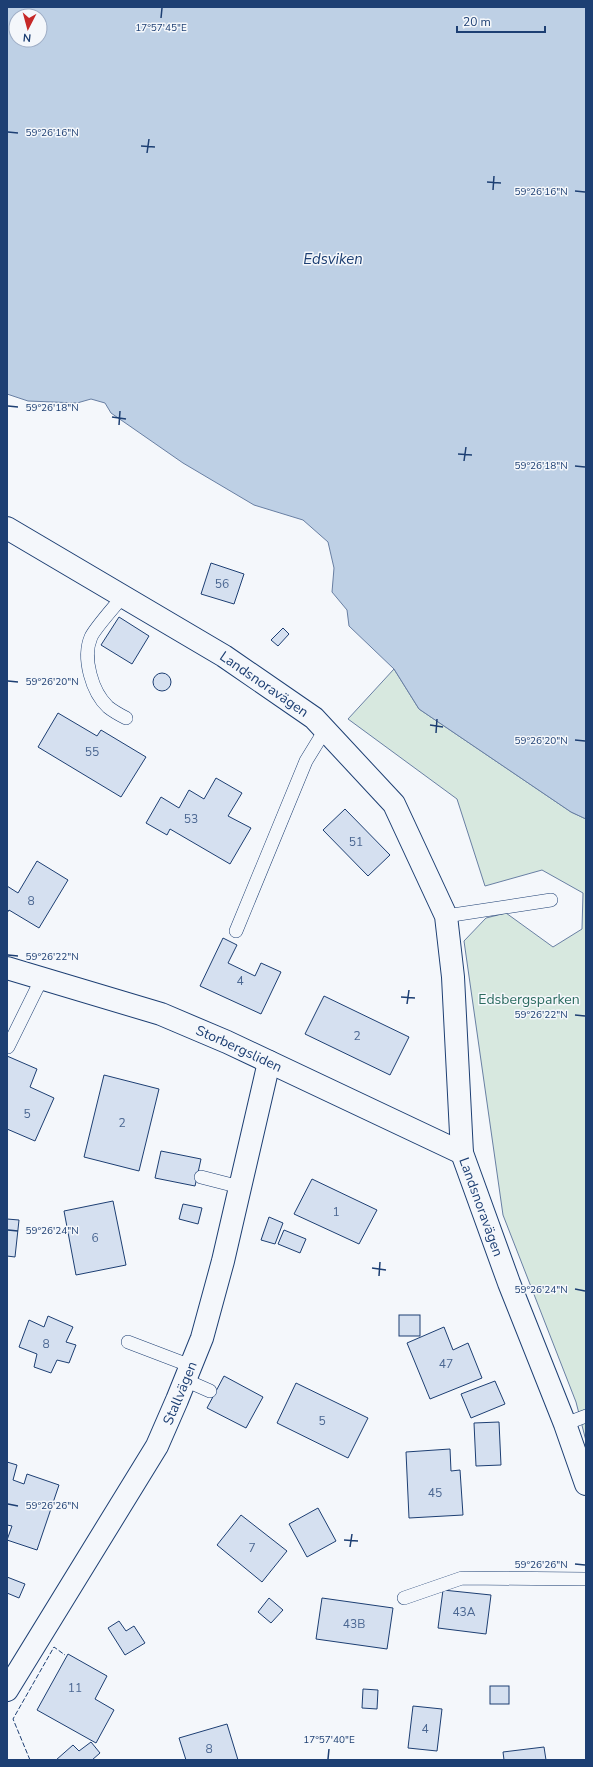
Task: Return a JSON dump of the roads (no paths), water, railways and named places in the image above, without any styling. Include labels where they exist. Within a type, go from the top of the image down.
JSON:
[{"type":"street","name":"Landsnoravägen","points":[[7,528],[224,656],[314,718],[394,804],[446,916],[453,977],[462,1153],[509,1283],[566,1424],[586,1484]]},
{"type":"street","name":"Storbergsliden","points":[[7,968],[160,1014],[227,1042],[462,1153]]},
{"type":"street","name":"Stallvägen","points":[[7,1690],[157,1446],[188,1373],[204,1331],[223,1261],[269,1062]]},
{"type":"lane","points":[[123,596],[91,637],[88,658],[91,678],[100,696],[108,707],[126,718]]},
{"type":"lane","points":[[236,931],[306,761],[325,730]]},
{"type":"lane","points":[[446,916],[551,900]]},
{"type":"lane","points":[[8,1047],[42,978]]},
{"type":"lane","points":[[201,1177],[240,1187]]},
{"type":"lane","points":[[128,1342],[188,1373],[210,1390]]},
{"type":"lane","points":[[566,1424],[586,1416]]},
{"type":"lane","points":[[404,1598],[462,1578],[586,1579]]},
{"type":"water","name":"Edsviken","points":[[7,7],[586,7],[586,819],[571,812],[419,709],[394,669],[349,626],[347,610],[332,592],[334,568],[328,542],[303,520],[254,505],[183,463],[111,413],[105,403],[91,399],[77,403],[28,401],[7,394]]},
{"type":"park label","name":"Edsbergsparken","points":[[529,999]]}]
